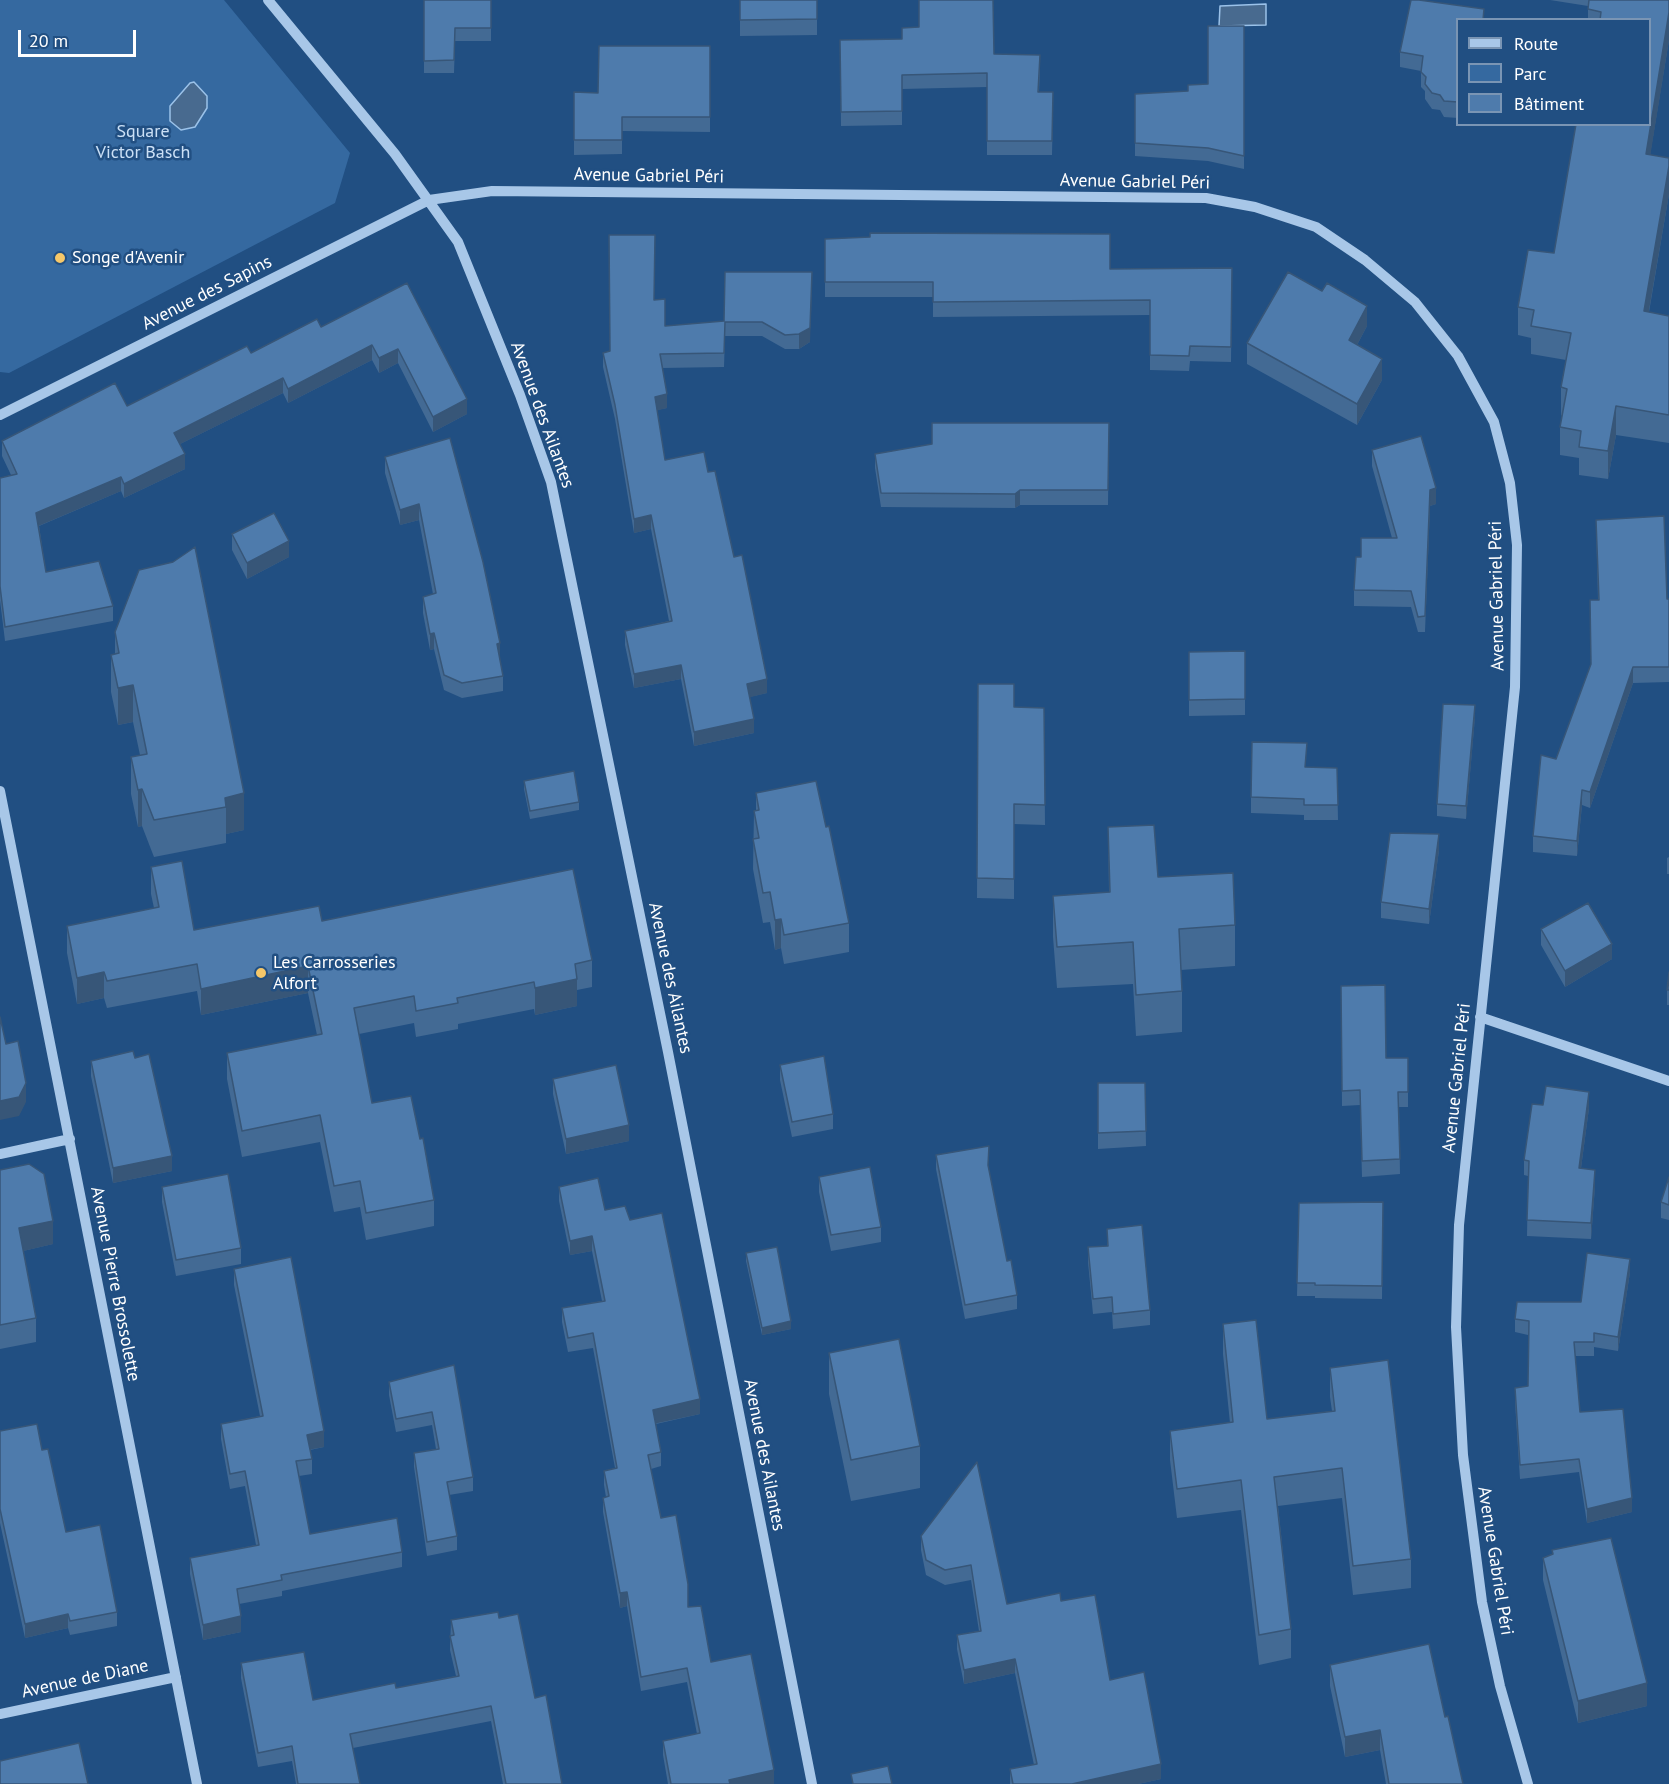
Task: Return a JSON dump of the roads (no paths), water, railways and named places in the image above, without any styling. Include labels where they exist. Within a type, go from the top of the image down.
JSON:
[{"type":"street","points":[[268,0],[395,154],[429,200]]},
{"type":"street","name":"Avenue Gabriel Péri","points":[[429,200],[492,191],[1206,198],[1256,207],[1316,227],[1365,260],[1415,302],[1458,356],[1494,422],[1510,483],[1516,545],[1515,687],[1458,1236],[1456,1327],[1463,1455],[1482,1602],[1500,1686],[1528,1784]]},
{"type":"street","name":"Avenue des Sapins","points":[[0,415],[429,200]]},
{"type":"street","name":"Avenue des Ailantes","points":[[429,200],[458,242],[520,395],[552,482],[668,1052],[812,1784]]},
{"type":"street","name":"Avenue Pierre Brossolette","points":[[0,791],[197,1784]]},
{"type":"street","points":[[1480,1017],[1669,1081]]},
{"type":"street","points":[[0,1154],[70,1139]]},
{"type":"street","name":"Avenue de Diane","points":[[0,1714],[176,1677]]},
{"type":"place","name":"Songe d'Avenir","points":[[60,258]]},
{"type":"place","name":"Les Carrosseries Alfort","points":[[261,973]]},
{"type":"park label","name":"Square Victor Basch","points":[[143,142]]}]
